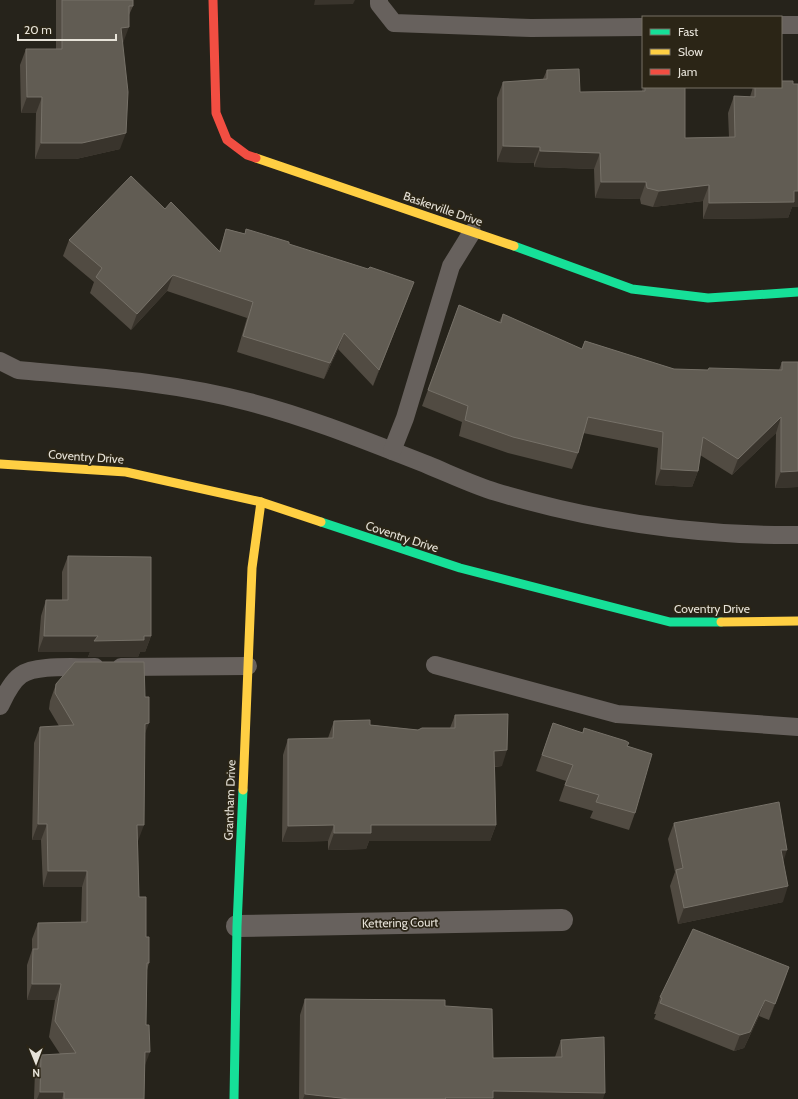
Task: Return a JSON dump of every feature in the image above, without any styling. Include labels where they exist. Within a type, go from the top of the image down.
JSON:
[{"type":"street","name":"Baskerville Drive","points":[[213,0],[216,113],[227,140],[247,155],[572,266],[632,289],[708,298],[798,292]]},
{"type":"street","name":"Coventry Drive","points":[[0,464],[126,472],[261,502],[460,568],[670,622],[798,621]]},
{"type":"street","name":"Grantham Drive","points":[[234,1099],[237,926],[252,568],[261,502]]},
{"type":"street","name":"Kettering Court","points":[[237,926],[562,920]]},
{"type":"lane","points":[[379,0],[379,4],[394,23],[531,28],[642,27]]},
{"type":"lane","points":[[782,26],[798,25]]},
{"type":"lane","points":[[392,451],[404,418],[451,266],[472,232]]},
{"type":"lane","points":[[0,361],[18,370],[181,387],[249,402],[321,423],[494,492],[586,516],[672,528],[765,535],[798,535]]},
{"type":"lane","points":[[436,665],[617,714],[798,727]]},
{"type":"lane","points":[[0,706],[6,694],[21,675],[44,668],[248,666]]},
{"type":"building","points":[[62,0],[133,0],[133,6],[129,6],[129,27],[121,28],[128,92],[126,133],[82,143],[41,143],[42,97],[27,97],[26,49],[62,49]]},
{"type":"building","points":[[579,69],[580,92],[645,91],[645,88],[685,88],[685,138],[735,137],[734,96],[755,97],[755,88],[782,88],[782,81],[793,81],[793,84],[798,84],[798,191],[794,191],[794,202],[709,203],[709,185],[659,191],[647,188],[646,182],[601,182],[600,153],[540,151],[540,147],[503,146],[503,82],[547,79],[547,70]]},
{"type":"building","points":[[131,176],[165,209],[171,202],[220,252],[226,229],[245,234],[246,229],[368,269],[370,267],[414,282],[379,370],[344,333],[330,363],[243,336],[253,302],[173,275],[137,314],[96,277],[102,268],[69,240]]},
{"type":"building","points":[[459,305],[501,323],[503,314],[582,349],[585,341],[674,369],[708,370],[709,368],[782,370],[782,362],[798,362],[798,471],[781,472],[781,417],[738,459],[703,437],[698,471],[661,469],[663,432],[588,417],[578,453],[513,437],[465,420],[468,406],[428,390]]},
{"type":"building","points":[[68,556],[151,557],[151,636],[144,636],[144,640],[94,641],[98,636],[44,636],[46,600],[68,600]]},
{"type":"building","points":[[75,662],[144,662],[145,697],[149,697],[149,723],[145,724],[144,825],[137,825],[139,897],[146,897],[146,937],[149,937],[146,1025],[149,1025],[150,1052],[145,1052],[144,1099],[64,1099],[64,1092],[40,1092],[41,1055],[76,1053],[55,1021],[61,984],[32,984],[33,949],[38,949],[38,923],[87,922],[87,871],[48,871],[47,824],[38,824],[40,727],[74,725],[55,693],[56,684]]},
{"type":"building","points":[[508,714],[507,750],[494,751],[496,825],[371,825],[371,833],[334,833],[334,825],[288,826],[288,739],[333,738],[334,721],[370,720],[370,725],[418,730],[422,728],[455,728],[455,715]]},
{"type":"building","points":[[553,723],[583,733],[584,728],[626,741],[629,743],[627,746],[652,754],[635,813],[596,802],[599,795],[565,785],[573,765],[542,755]]},
{"type":"building","points":[[779,802],[787,850],[781,850],[788,886],[684,908],[676,870],[683,868],[674,823]]},
{"type":"building","points":[[693,929],[789,967],[775,1004],[765,1000],[750,1032],[740,1035],[660,1003],[662,998],[660,997]]},
{"type":"building","points":[[305,999],[445,1000],[445,1006],[492,1009],[493,1058],[562,1057],[561,1040],[604,1037],[605,1093],[493,1091],[493,1098],[445,1098],[446,1099],[349,1099],[305,1094]]},
{"type":"traffic: fast","points":[[514,246],[632,289],[708,298],[798,292]]},
{"type":"traffic: fast","points":[[321,522],[460,568],[670,622],[721,622]]},
{"type":"traffic: fast","points":[[234,1099],[237,926],[243,790]]},
{"type":"traffic: slow","points":[[256,158],[514,246]]},
{"type":"traffic: slow","points":[[0,464],[126,472],[261,502],[321,522]]},
{"type":"traffic: slow","points":[[243,790],[252,568],[261,502]]},
{"type":"traffic: slow","points":[[721,622],[798,621]]},
{"type":"traffic: jam","points":[[213,0],[216,113],[227,140],[247,155],[256,158]]}]
